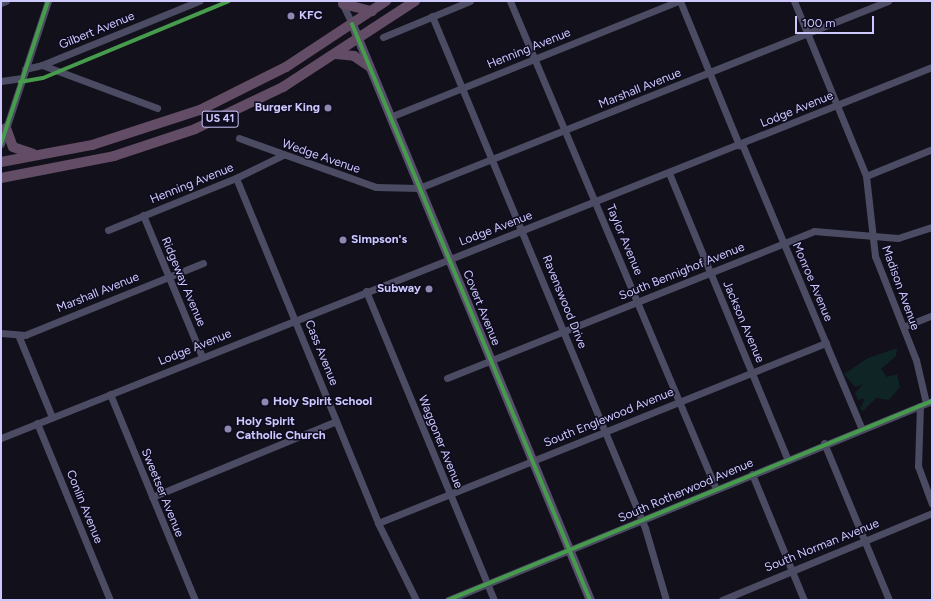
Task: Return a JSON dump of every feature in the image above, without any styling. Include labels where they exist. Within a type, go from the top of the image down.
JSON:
[{"type":"highway","name":"US 41","points":[[1,162],[51,153],[131,135],[200,110],[274,74],[386,1]]},
{"type":"highway","name":"US 41","points":[[1,178],[106,158],[173,138],[246,107],[336,54],[414,1]]},
{"type":"highway","points":[[342,2],[372,11]]},
{"type":"highway","points":[[336,54],[354,56],[369,66]]},
{"type":"highway","points":[[6,128],[9,142],[19,152],[51,153]]},
{"type":"main road","name":"Covert Avenue","points":[[352,24],[419,188],[450,258],[590,600]]},
{"type":"street","points":[[1,3],[6,1]]},
{"type":"street","points":[[1,144],[48,1]]},
{"type":"street","name":"Gilbert Avenue","points":[[25,69],[42,65],[199,1]]},
{"type":"street","points":[[383,37],[470,1]]},
{"type":"street","name":"Taylor Avenue","points":[[510,1],[716,489]]},
{"type":"street","name":"Henning Avenue","points":[[390,117],[679,1]]},
{"type":"street","name":"Monroe Avenue","points":[[679,1],[784,243],[862,429]]},
{"type":"street","name":"Madison Avenue","points":[[794,1],[866,176],[872,234],[877,262],[916,360],[926,403],[918,466],[932,504]]},
{"type":"street","name":"Marshall Avenue","points":[[398,190],[419,188],[888,1]]},
{"type":"street","name":"Covert Avenue","points":[[342,2],[352,24]]},
{"type":"street","name":"Ravenswood Drive","points":[[432,16],[642,520],[666,600]]},
{"type":"street","points":[[42,65],[157,108]]},
{"type":"street","name":"Lodge Avenue","points":[[1,438],[295,319],[595,202],[932,67]]},
{"type":"street","points":[[1,81],[22,78]]},
{"type":"street","name":"Wedge Avenue","points":[[239,138],[282,155],[376,187],[398,190]]},
{"type":"street","points":[[866,176],[932,149]]},
{"type":"street","name":"Henning Avenue","points":[[108,230],[236,178],[282,155]]},
{"type":"street","name":"Jackson Avenue","points":[[668,173],[787,458]]},
{"type":"street","name":"Cass Avenue","points":[[236,178],[378,522],[416,600]]},
{"type":"street","name":"Ridgeway Avenue","points":[[143,215],[202,357]]},
{"type":"street","name":"South Bennighof Avenue","points":[[447,378],[819,230],[906,237],[932,227]]},
{"type":"street","name":"Marshall Avenue","points":[[19,337],[203,263]]},
{"type":"street","name":"Waggoner Avenue","points":[[366,291],[494,600]]},
{"type":"street","points":[[903,327],[932,315]]},
{"type":"street","points":[[1,333],[19,337],[52,417]]},
{"type":"street","name":"South Englewood Avenue","points":[[378,522],[826,343]]},
{"type":"street","name":"Sweetser Avenue","points":[[110,394],[195,600]]},
{"type":"street","name":"South Rotherwood Avenue","points":[[448,600],[752,474],[787,458],[926,403]]},
{"type":"street","points":[[152,497],[336,421]]},
{"type":"street","name":"Conlin Avenue","points":[[37,423],[110,600]]},
{"type":"street","points":[[824,443],[889,600]]},
{"type":"street","points":[[752,474],[804,600]]},
{"type":"street","name":"South Norman Avenue","points":[[722,600],[932,513]]},
{"type":"green space","points":[[897,348],[896,356],[881,369],[887,377],[897,374],[900,387],[889,400],[876,398],[863,411],[860,409],[865,398],[858,400],[855,393],[863,384],[855,387],[844,374],[868,358]]},
{"type":"cycle path","points":[[1,144],[48,1]]},
{"type":"cycle path","points":[[20,82],[43,78],[229,1]]},
{"type":"cycle path","points":[[352,24],[590,600]]},
{"type":"cycle path","points":[[448,600],[932,401]]},
{"type":"place","name":"KFC","points":[[291,16]]},
{"type":"place","name":"Burger King","points":[[328,108]]},
{"type":"place","name":"Simpson's","points":[[343,240]]},
{"type":"place","name":"Subway","points":[[429,289]]},
{"type":"place","name":"Holy Spirit School","points":[[265,402]]},
{"type":"place","name":"Holy Spirit Catholic Church","points":[[228,429]]}]
